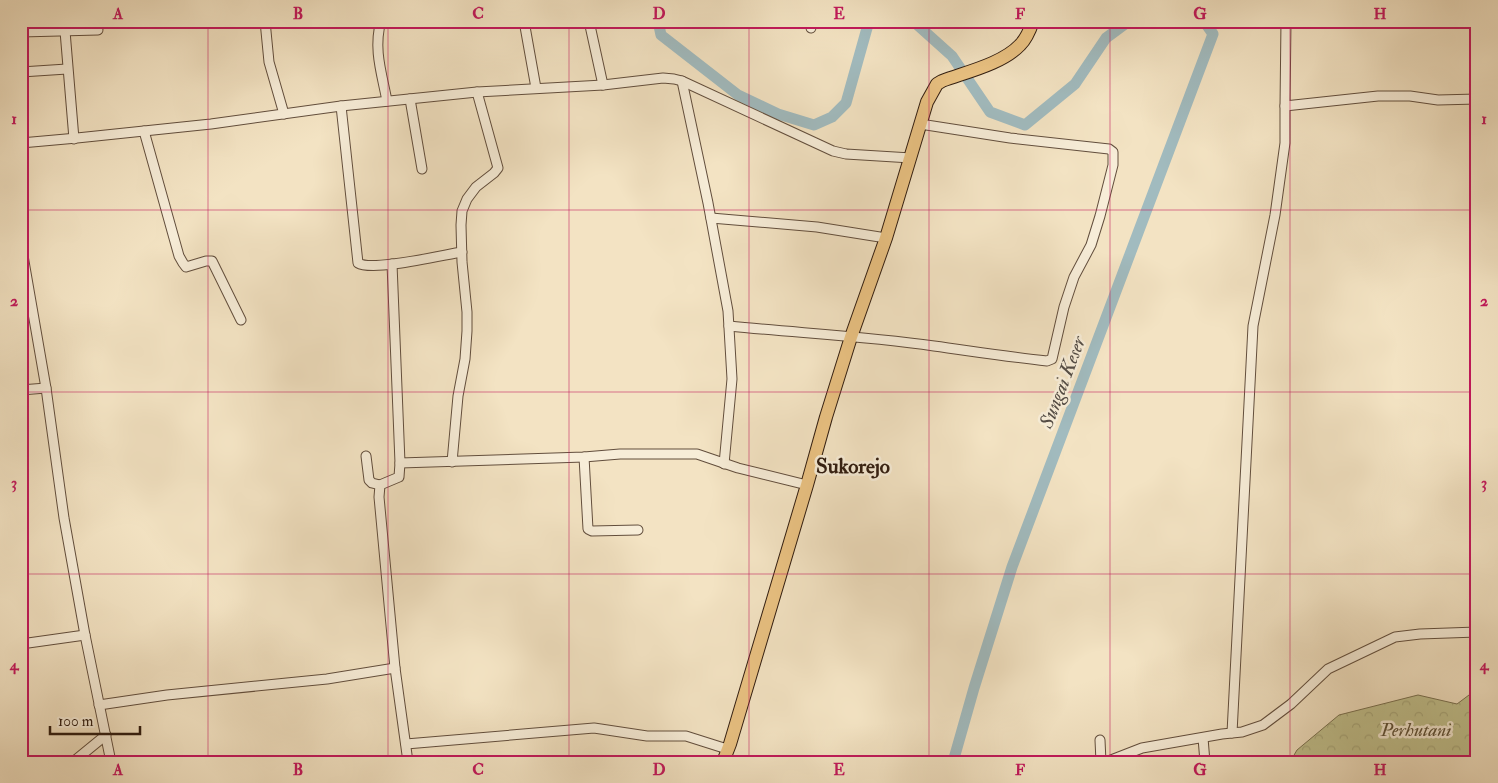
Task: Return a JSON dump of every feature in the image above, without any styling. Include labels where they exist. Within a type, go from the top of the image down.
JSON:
[{"type":"highway","points":[[723,762],[826,417],[851,337],[886,238],[927,102],[937,84],[942,80],[982,66],[1011,53],[1021,44],[1034,21]]},
{"type":"street","points":[[265,21],[269,62],[284,114]]},
{"type":"street","points":[[381,21],[377,47],[387,101]]},
{"type":"street","points":[[524,21],[536,88]]},
{"type":"street","points":[[589,21],[602,85]]},
{"type":"street","points":[[1232,733],[1253,326],[1275,215],[1285,143],[1286,21]]},
{"type":"street","points":[[21,32],[98,30]]},
{"type":"street","points":[[65,31],[74,139]]},
{"type":"street","points":[[21,72],[67,69]]},
{"type":"street","points":[[21,143],[211,124],[341,106],[476,92],[602,85],[674,78],[833,151],[846,154],[911,158]]},
{"type":"street","points":[[682,81],[711,218],[729,326],[732,379],[724,464]]},
{"type":"street","points":[[452,462],[458,396],[465,359],[468,312],[462,252],[462,211],[467,198],[476,187],[498,168],[476,92]]},
{"type":"street","points":[[1285,106],[1378,96],[1410,96],[1438,100],[1477,98]]},
{"type":"street","points":[[410,99],[422,169]]},
{"type":"street","points":[[341,106],[357,260],[361,265],[392,264],[462,252]]},
{"type":"street","points":[[729,326],[934,346],[1048,361],[1053,357],[1064,307],[1074,277],[1091,244],[1113,165],[1113,152],[1109,149],[1010,138],[920,124]]},
{"type":"street","points":[[144,131],[179,256],[183,264],[186,267],[207,261],[214,263],[241,320]]},
{"type":"street","points":[[711,218],[817,227],[886,238]]},
{"type":"street","points":[[21,244],[46,388],[64,518],[85,635],[111,762]]},
{"type":"street","points":[[366,456],[369,480],[372,483],[380,485],[398,477],[400,463],[392,264]]},
{"type":"street","points":[[21,307],[32,305]]},
{"type":"street","points":[[21,390],[46,388]]},
{"type":"street","points":[[400,463],[584,457],[620,454],[697,454],[738,468],[807,485]]},
{"type":"street","points":[[584,457],[588,529],[592,531],[638,530]]},
{"type":"street","points":[[380,485],[379,497],[395,668],[408,762]]},
{"type":"street","points":[[1106,762],[1142,748],[1242,732],[1263,725],[1291,704],[1328,669],[1385,641],[1404,635],[1477,632]]},
{"type":"street","points":[[21,644],[85,635]]},
{"type":"street","points":[[99,705],[167,695],[327,679],[395,668]]},
{"type":"street","points":[[406,744],[594,728],[648,736],[686,736],[728,749]]},
{"type":"street","points":[[73,762],[106,735]]},
{"type":"street","points":[[1202,738],[1205,762]]},
{"type":"street","points":[[1100,740],[1101,762]]},
{"type":"green space","name":"Perhutani","points":[[1477,689],[1477,762],[1290,762],[1297,750],[1339,715],[1418,695],[1457,704]]},
{"type":"waterway","name":"Sungai Keser","points":[[658,21],[661,35],[738,95],[778,114],[814,125],[832,117],[846,103],[869,21]]},
{"type":"waterway","name":"Sungai Keser","points":[[913,21],[952,56],[990,112],[1025,125],[1075,84],[1106,38],[1129,21]]},
{"type":"waterway","name":"Sungai Keser","points":[[953,762],[1012,567],[1213,34],[1204,21]]},
{"type":"district","name":"Sukorejo","points":[[853,466]]}]
